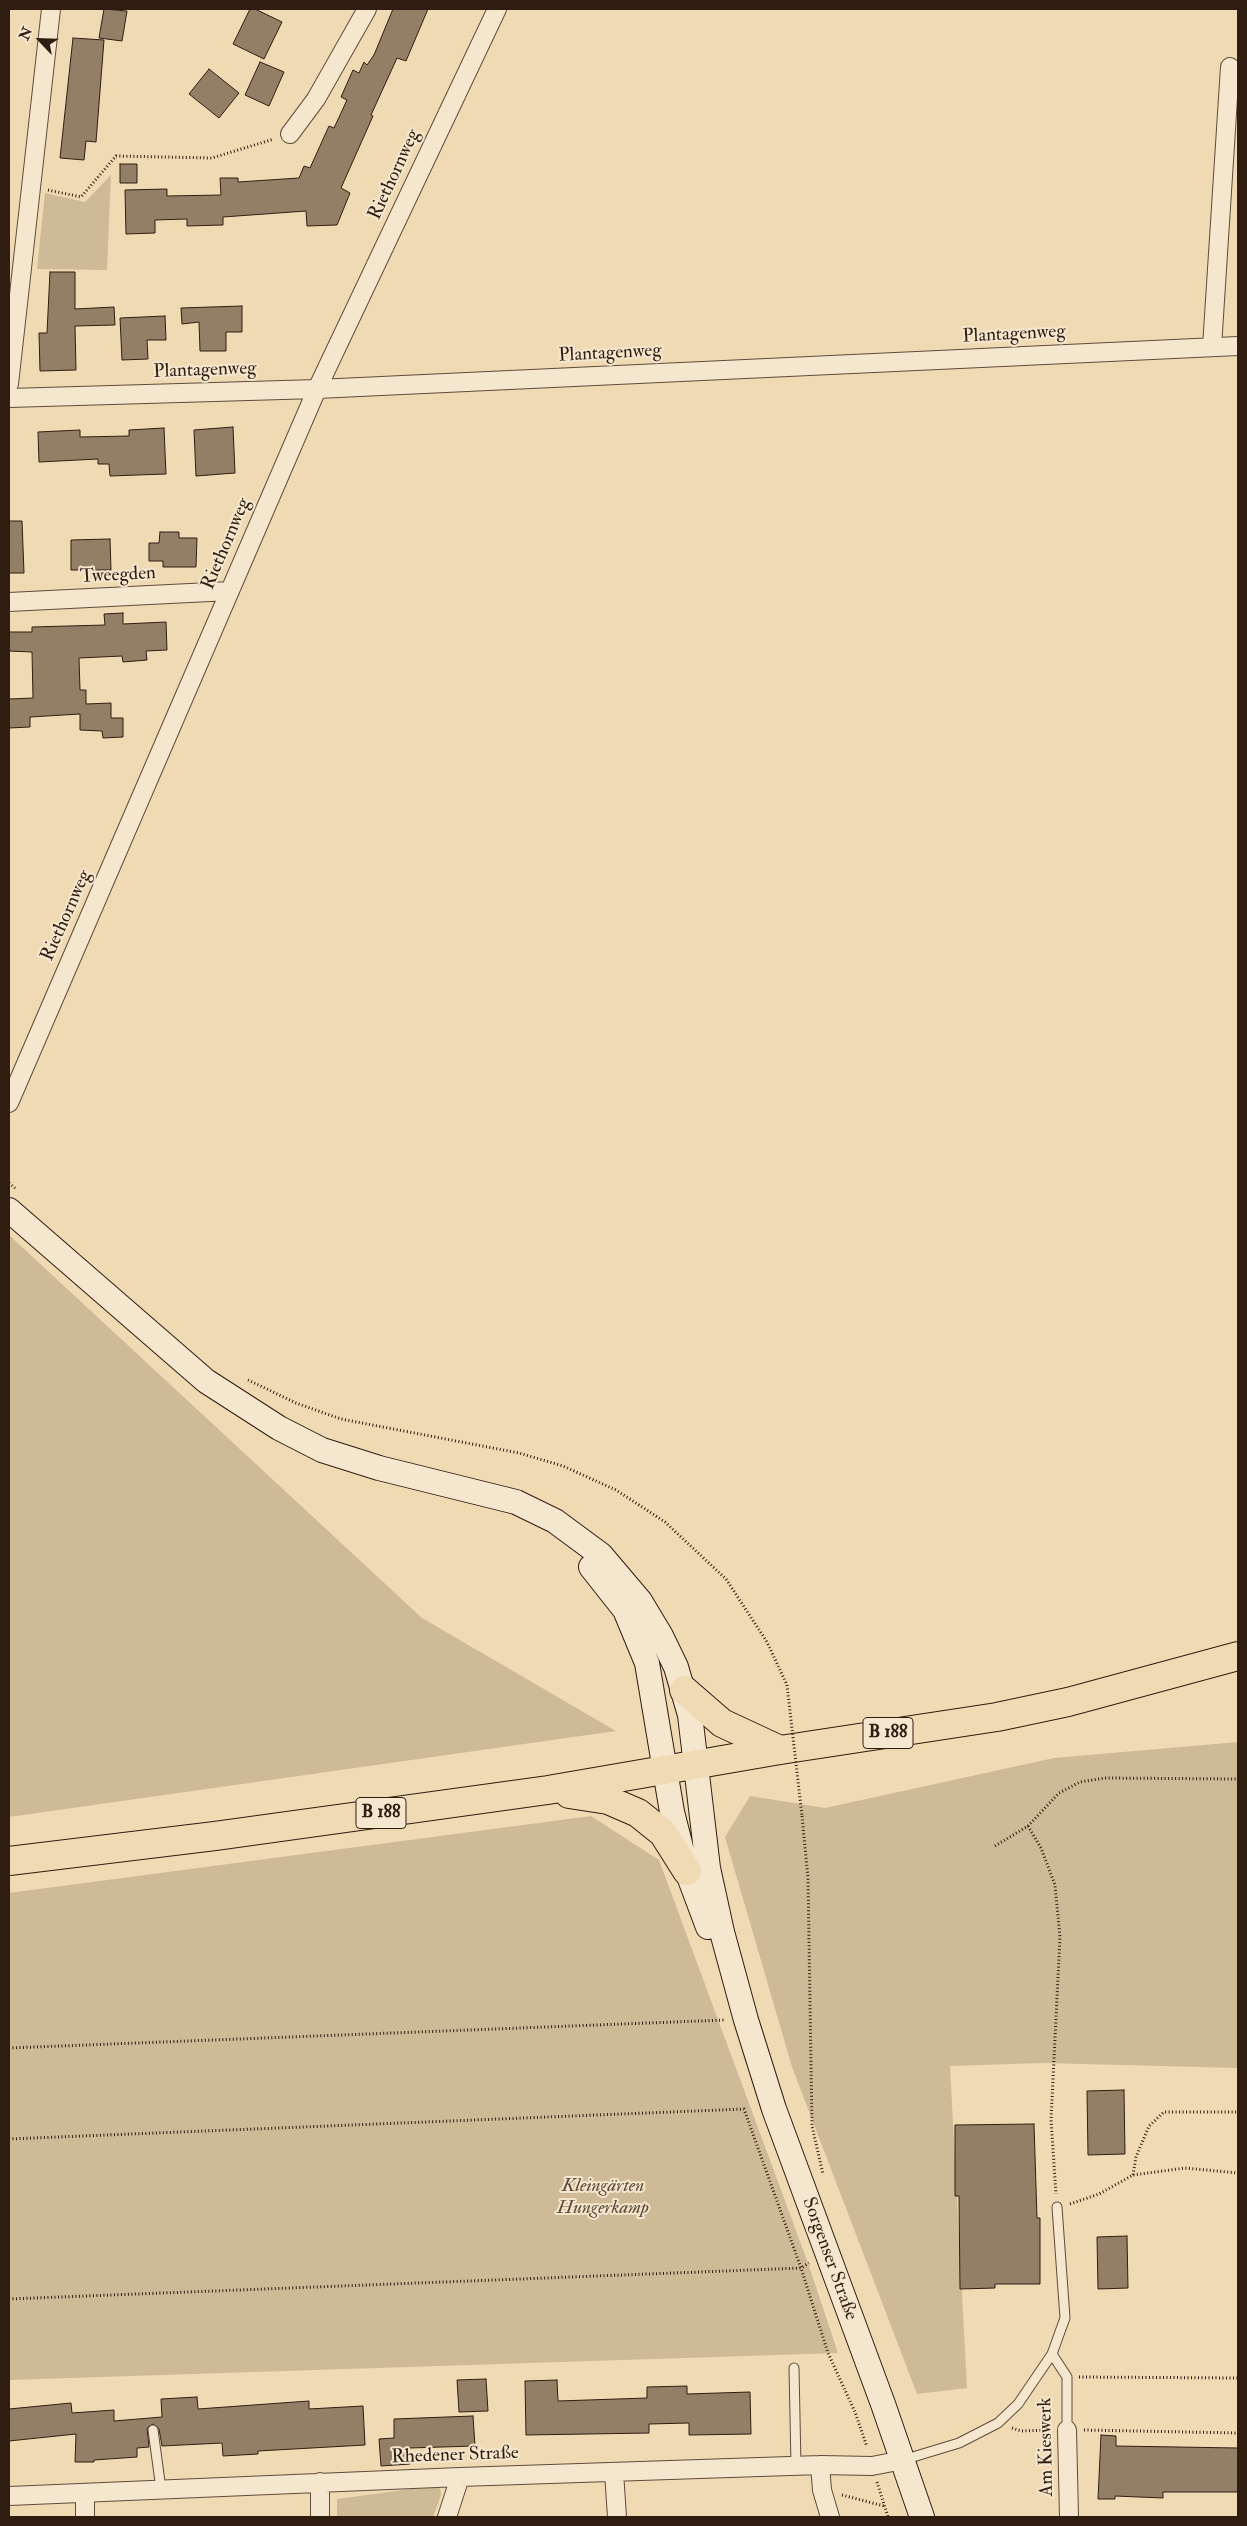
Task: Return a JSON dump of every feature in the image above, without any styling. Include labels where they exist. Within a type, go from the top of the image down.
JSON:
[{"type":"main road","points":[[9,1210],[206,1380],[279,1428],[322,1450],[379,1468],[516,1502],[554,1521],[601,1555],[640,1601],[661,1636],[684,1690],[690,1715],[708,1868],[743,2010]]},
{"type":"main road","points":[[463,1488],[512,1510],[548,1531],[590,1566],[625,1610],[647,1663],[664,1770],[687,1871],[743,2010]]},
{"type":"main road","name":"B 188","points":[[9,1861],[215,1836],[548,1790],[780,1750],[996,1716],[1059,1704],[1238,1656]]},
{"type":"main road","points":[[684,1690],[722,1723],[780,1750]]},
{"type":"main road","points":[[548,1790],[608,1800],[638,1813],[664,1833],[687,1871]]},
{"type":"main road","name":"Sorgenser Straße","points":[[743,2010],[774,2109],[903,2460],[922,2517]]},
{"type":"street","points":[[9,384],[51,9]]},
{"type":"street","points":[[290,134],[316,99],[367,9]]},
{"type":"street","name":"Riethornweg","points":[[9,1102],[317,389],[497,9]]},
{"type":"street","points":[[1212,347],[1230,67]]},
{"type":"street","name":"Plantagenweg","points":[[9,398],[317,389],[1238,346]]},
{"type":"street","name":"Tweegden","points":[[9,602],[230,591]]},
{"type":"street","name":"Am Kieswerk","points":[[1067,2430],[1069,2517]]},
{"type":"street","name":"Rhedener Straße","points":[[9,2496],[460,2477],[820,2465],[872,2466],[903,2460]]},
{"type":"street","points":[[820,2465],[822,2490],[830,2517]]},
{"type":"street","points":[[614,2472],[617,2517]]},
{"type":"street","points":[[447,2517],[460,2477]]},
{"type":"street","points":[[320,2482],[320,2517]]},
{"type":"street","points":[[85,2493],[85,2517]]},
{"type":"lane","points":[[903,2460],[959,2443],[998,2424],[1018,2404],[1052,2354],[1065,2318],[1057,2207]]},
{"type":"lane","points":[[1052,2354],[1067,2376]]},
{"type":"lane","points":[[794,2368],[796,2466]]},
{"type":"lane","name":"Am Kieswerk","points":[[1067,2376],[1067,2430]]},
{"type":"lane","points":[[153,2430],[161,2490]]},
{"type":"path","points":[[30,186],[80,197],[116,156],[212,158],[290,134]]},
{"type":"path","points":[[244,1378],[296,1403],[342,1419],[519,1453],[563,1466],[616,1490],[665,1522],[726,1579],[767,1642],[787,1685],[808,1878],[812,2126]]},
{"type":"path","points":[[996,1846],[1028,1826],[1059,1793],[1080,1782],[1105,1778],[1238,1779]]},
{"type":"path","points":[[1028,1826],[1041,1848],[1055,1885],[1060,1937],[1052,2120],[1057,2207],[1072,2204],[1099,2194],[1133,2176],[1185,2168],[1238,2173]]},
{"type":"path","points":[[9,2048],[743,2010]]},
{"type":"path","points":[[9,2139],[744,2110],[801,2268],[828,2353],[855,2412],[888,2517]]},
{"type":"path","points":[[1133,2176],[1136,2157],[1149,2126],[1164,2112],[1238,2112]]},
{"type":"path","points":[[9,2299],[801,2268],[828,2256]]},
{"type":"path","points":[[1067,2376],[1238,2378]]},
{"type":"path","points":[[998,2424],[1021,2431],[1238,2433]]},
{"type":"path","points":[[822,2490],[885,2506]]},
{"type":"green space","points":[[111,175],[107,270],[37,269],[45,193],[85,202]]},
{"type":"green space","points":[[9,1235],[422,1618],[616,1731],[9,1817]]},
{"type":"green space","points":[[1238,1742],[1238,2068],[1044,2063],[950,2066],[967,2388],[917,2394],[792,2067],[725,1837],[750,1796],[825,1808],[1054,1758]]},
{"type":"green space","name":"Kleingärten Hungerkamp","points":[[591,1816],[659,1860],[808,2263],[838,2353],[9,2380],[9,1893]]},
{"type":"green space","points":[[440,2485],[441,2495],[433,2517],[337,2517],[337,2499]]},
{"type":"building","points":[[104,9],[127,11],[122,41],[99,38]]},
{"type":"building","points":[[250,9],[255,9],[282,22],[264,59],[233,44]]},
{"type":"building","points":[[393,9],[428,9],[406,61],[397,58],[371,115],[373,116],[341,188],[350,193],[337,225],[307,226],[306,211],[223,217],[223,225],[187,226],[187,219],[155,220],[155,233],[126,234],[125,190],[167,189],[167,196],[221,195],[220,178],[238,178],[238,182],[299,178],[304,166],[310,168],[329,126],[334,128],[347,100],[341,97],[353,70],[359,73],[364,62],[367,65],[374,55]]},
{"type":"building","points":[[73,38],[104,40],[96,142],[86,141],[84,160],[60,158]]},
{"type":"building","points":[[260,62],[284,72],[269,106],[245,95]]},
{"type":"building","points":[[209,69],[239,93],[219,118],[189,94]]},
{"type":"building","points":[[120,164],[137,164],[137,183],[120,183]]},
{"type":"building","points":[[50,272],[75,272],[75,309],[114,307],[115,325],[75,326],[76,370],[40,371],[39,333],[47,333]]},
{"type":"building","points":[[242,306],[242,332],[226,332],[226,351],[200,351],[199,322],[182,324],[181,308]]},
{"type":"building","points":[[165,316],[166,340],[147,340],[148,359],[122,360],[120,318]]},
{"type":"building","points":[[233,427],[235,473],[196,476],[194,430]]},
{"type":"building","points":[[164,428],[166,474],[110,476],[109,464],[98,464],[98,459],[39,462],[38,432],[80,430],[80,437],[129,436],[129,430]]},
{"type":"building","points":[[9,521],[22,521],[24,573],[9,573]]},
{"type":"building","points":[[160,532],[179,532],[179,538],[197,538],[196,567],[163,567],[163,561],[149,561],[149,543],[159,543]]},
{"type":"building","points":[[110,539],[111,570],[71,570],[71,540]]},
{"type":"building","points":[[123,613],[123,624],[166,622],[167,650],[146,651],[147,660],[123,662],[122,656],[79,658],[80,690],[86,690],[86,704],[111,703],[111,718],[123,718],[123,737],[103,738],[102,731],[80,730],[80,714],[30,717],[30,727],[9,728],[9,699],[33,698],[32,652],[9,651],[9,632],[32,632],[32,627],[105,625],[104,614]]},
{"type":"building","points":[[1124,2090],[1125,2154],[1088,2155],[1087,2091]]},
{"type":"building","points":[[1034,2124],[1037,2218],[1040,2218],[1040,2284],[995,2284],[995,2288],[960,2289],[959,2196],[955,2196],[955,2125]]},
{"type":"building","points":[[1127,2236],[1128,2288],[1098,2289],[1097,2237]]},
{"type":"building","points":[[486,2379],[488,2411],[459,2412],[457,2380]]},
{"type":"building","points":[[557,2380],[558,2401],[647,2398],[647,2387],[687,2386],[687,2394],[750,2392],[751,2434],[689,2435],[689,2423],[649,2424],[649,2433],[526,2435],[525,2381]]},
{"type":"building","points":[[197,2397],[198,2409],[309,2401],[309,2409],[363,2406],[365,2445],[258,2451],[258,2454],[223,2456],[222,2443],[162,2446],[159,2429],[153,2424],[147,2428],[149,2447],[137,2448],[137,2457],[94,2460],[94,2462],[75,2462],[76,2434],[9,2441],[9,2409],[71,2403],[72,2413],[114,2410],[114,2421],[162,2417],[161,2399]]},
{"type":"building","points":[[473,2416],[475,2446],[409,2448],[410,2464],[381,2466],[379,2439],[394,2438],[394,2419]]},
{"type":"building","points":[[1101,2435],[1116,2436],[1116,2446],[1238,2448],[1238,2492],[1163,2492],[1163,2498],[1115,2496],[1115,2499],[1098,2499]]}]
